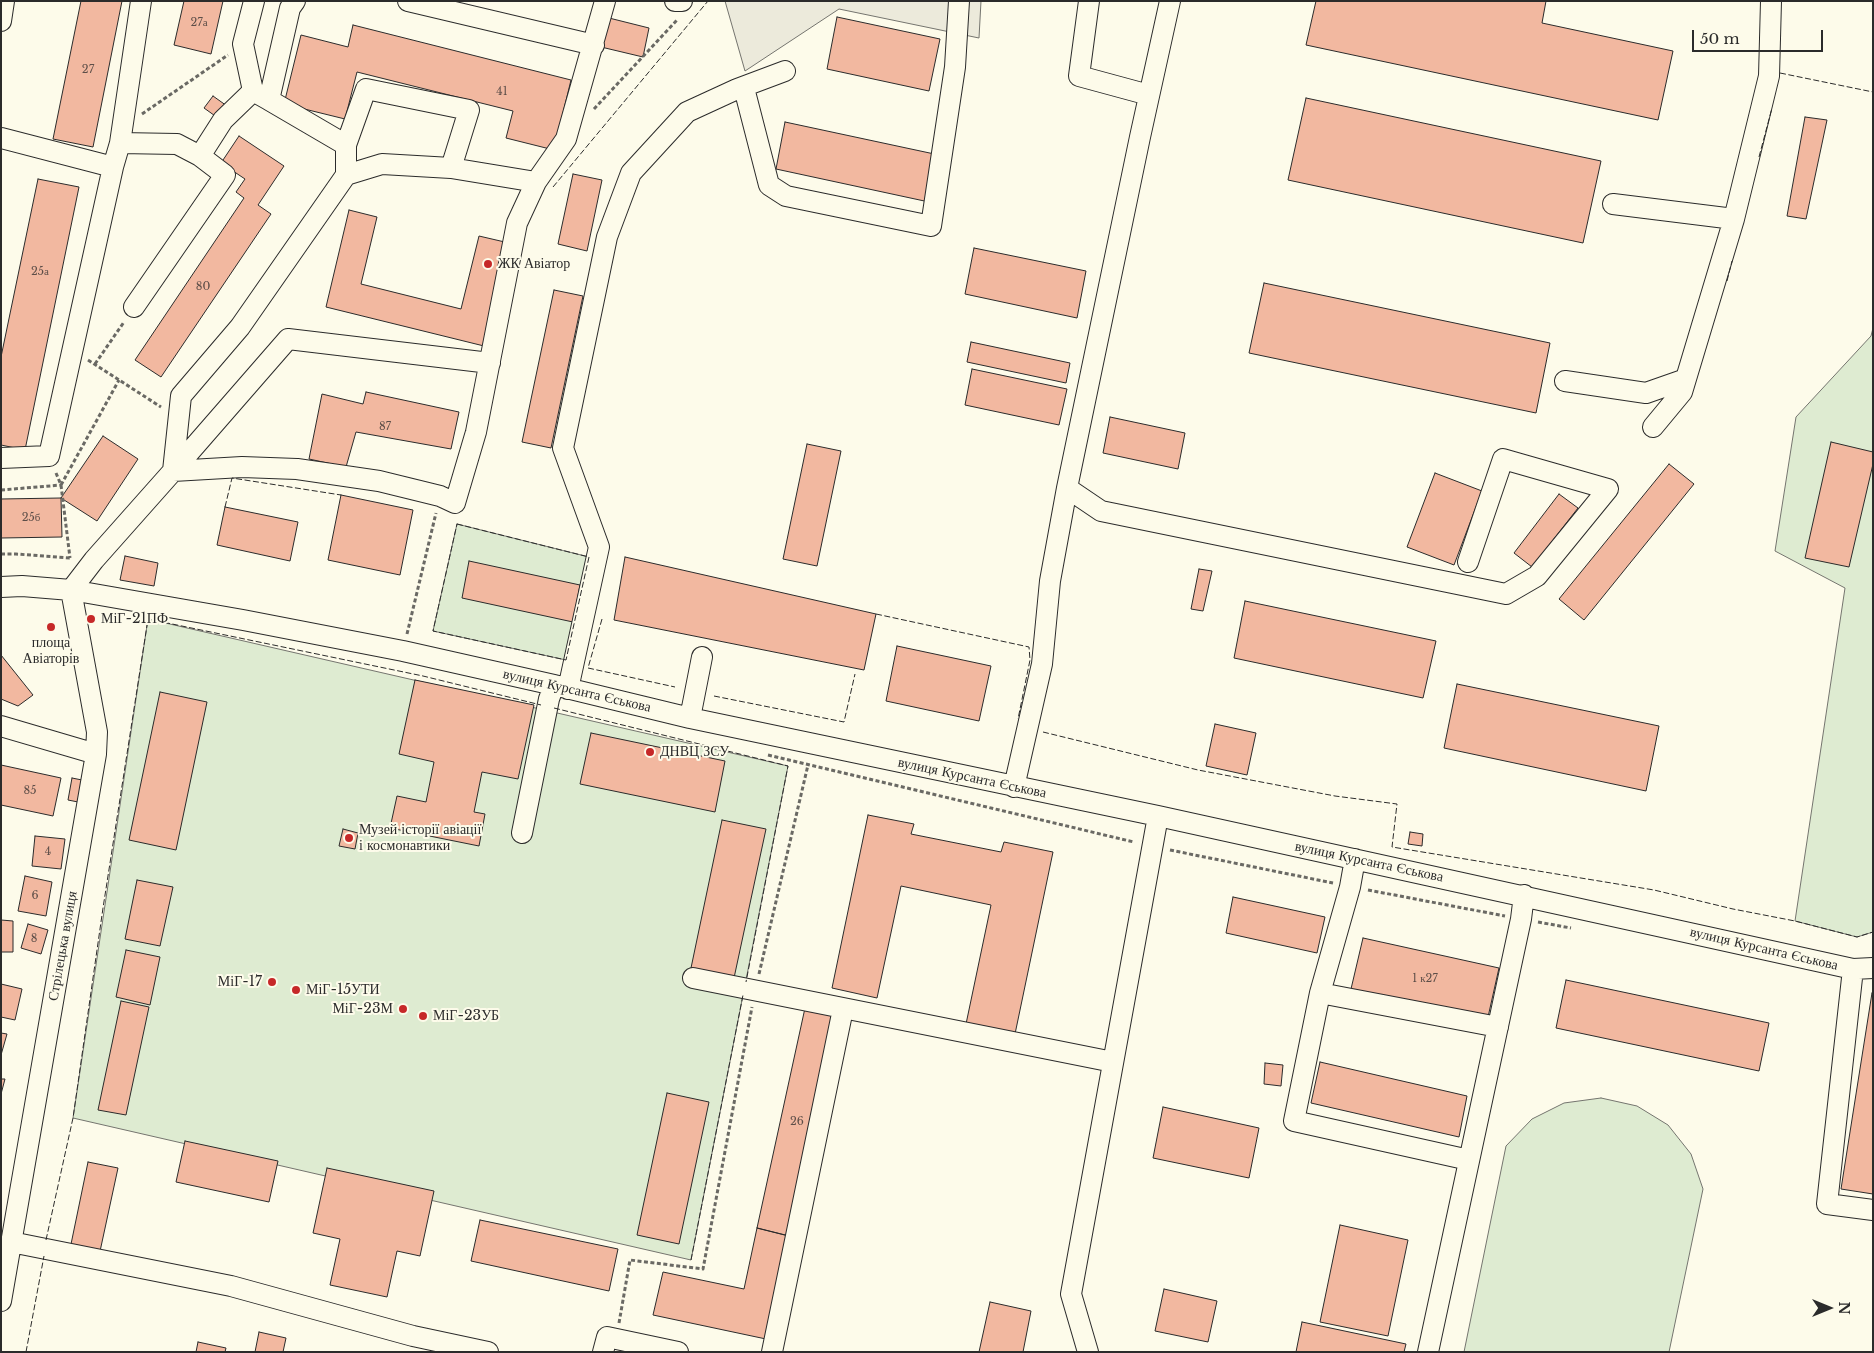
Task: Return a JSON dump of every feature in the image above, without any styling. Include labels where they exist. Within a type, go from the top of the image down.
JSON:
[{"type":"street","points":[[1,21],[4,1]]},
{"type":"street","points":[[1,458],[49,456],[121,136],[141,1]]},
{"type":"street","points":[[254,1],[243,44],[261,95],[346,145]]},
{"type":"street","points":[[200,156],[222,120],[261,95],[290,8],[295,1]]},
{"type":"street","points":[[408,1],[594,45]]},
{"type":"street","points":[[173,471],[242,467],[297,469],[379,481],[440,496],[455,503],[474,439],[517,223],[536,182],[566,139],[605,1]]},
{"type":"street","points":[[744,88],[769,185],[786,196],[931,226],[954,67],[959,1]]},
{"type":"street","points":[[1088,1],[1079,76],[1149,95]]},
{"type":"street","points":[[1014,787],[1042,664],[1050,581],[1067,488],[1170,1]]},
{"type":"street","points":[[1653,427],[1682,392],[1734,219],[1769,76],[1771,1]]},
{"type":"street","points":[[522,833],[549,699],[561,687],[599,547],[564,448],[606,237],[631,174],[687,112],[737,89],[744,88],[785,71]]},
{"type":"street","points":[[173,471],[181,396],[240,327],[346,175],[346,145],[366,89],[469,110],[451,168]]},
{"type":"street","points":[[121,136],[177,144],[200,156],[226,175],[134,307]]},
{"type":"street","points":[[1,138],[113,167]]},
{"type":"street","points":[[346,175],[382,164],[451,168],[536,182]]},
{"type":"street","points":[[1613,204],[1734,219]]},
{"type":"street","points":[[71,590],[94,560],[288,339],[490,363]]},
{"type":"street","points":[[1565,382],[1646,393],[1686,379]]},
{"type":"street","points":[[1067,488],[1101,511],[1506,594],[1538,576],[1608,489],[1503,458],[1468,562]]},
{"type":"street","name":"вулиця Курсанта Єськова","points":[[1,587],[22,586],[71,590],[243,620],[403,651],[690,718],[1158,816],[1524,895],[1853,969],[1873,968]]},
{"type":"street","name":"Стрілецька вулиця","points":[[1,1301],[11,1242],[10,1198],[63,952],[96,754],[97,732],[71,590]]},
{"type":"street","points":[[690,718],[702,657]]},
{"type":"street","points":[[1,726],[96,754]]},
{"type":"street","points":[[1088,1352],[1071,1294],[1158,816]]},
{"type":"street","points":[[1355,860],[1350,886],[1320,993],[1294,1121],[1469,1160]]},
{"type":"street","points":[[1428,1352],[1521,919],[1524,895]]},
{"type":"street","points":[[1853,969],[1854,975],[1827,1204],[1873,1210]]},
{"type":"street","points":[[693,978],[1113,1062]]},
{"type":"street","points":[[1320,993],[1498,1027]]},
{"type":"street","points":[[772,1352],[843,1009]]},
{"type":"street","points":[[11,1242],[231,1286],[413,1336],[488,1352]]},
{"type":"street","points":[[610,1345],[678,1352]]},
{"type":"path","points":[[593,110],[680,6]]},
{"type":"path","points":[[121,136],[243,44]]},
{"type":"path","points":[[95,364],[134,307]]},
{"type":"path","points":[[72,350],[178,418]]},
{"type":"path","points":[[70,558],[61,485],[119,380]]},
{"type":"path","points":[[1,490],[61,485]]},
{"type":"path","points":[[403,651],[440,496]]},
{"type":"path","points":[[1,554],[94,560]]},
{"type":"path","points":[[610,1345],[630,1260],[704,1269],[756,990],[808,765]]},
{"type":"green space","points":[[1873,328],[1873,932],[1857,937],[1795,921],[1845,588],[1775,551],[1796,417],[1871,336]]},
{"type":"green space","points":[[457,524],[589,557],[566,660],[433,631]]},
{"type":"green space","points":[[148,619],[788,766],[691,1260],[73,1118]]},
{"type":"green space","points":[[1601,1098],[1637,1106],[1668,1125],[1691,1154],[1703,1189],[1669,1352],[1464,1352],[1506,1146],[1532,1119],[1564,1103]]},
{"type":"shaded area","points":[[725,1],[981,1],[979,38],[839,9],[745,71]]},
{"type":"building","points":[[81,1],[122,1],[93,147],[53,139]]},
{"type":"building","points":[[184,1],[223,1],[211,54],[174,45]]},
{"type":"building","points":[[1316,1],[1546,1],[1542,23],[1673,51],[1658,120],[1306,45]]},
{"type":"building","points":[[837,17],[940,39],[929,91],[827,69]]},
{"type":"building","points":[[609,18],[649,28],[643,57],[601,47]]},
{"type":"building","points":[[353,25],[571,80],[554,150],[506,138],[513,111],[357,72],[345,119],[284,104],[301,35],[348,47]]},
{"type":"building","points":[[213,96],[227,106],[218,118],[204,108]]},
{"type":"building","points":[[1306,98],[1601,161],[1583,243],[1288,180]]},
{"type":"building","points":[[1805,117],[1827,120],[1806,219],[1787,216]]},
{"type":"building","points":[[785,122],[939,155],[929,202],[776,169]]},
{"type":"building","points":[[239,136],[284,166],[258,205],[271,214],[161,377],[135,360],[244,198],[236,192],[245,179],[221,163]]},
{"type":"building","points":[[573,174],[602,180],[587,251],[558,244]]},
{"type":"building","points":[[38,179],[79,187],[25,450],[1,445],[1,357]]},
{"type":"building","name":"ЖК Авіатор","points":[[349,210],[377,217],[361,284],[461,309],[479,236],[509,243],[484,346],[326,307]]},
{"type":"building","points":[[974,248],[1086,271],[1077,318],[965,294]]},
{"type":"building","points":[[1264,283],[1550,343],[1536,413],[1249,353]]},
{"type":"building","points":[[554,290],[583,296],[551,448],[522,442]]},
{"type":"building","points":[[971,342],[1070,363],[1066,383],[967,362]]},
{"type":"building","points":[[972,369],[1067,389],[1059,425],[965,405]]},
{"type":"building","points":[[366,392],[459,412],[451,449],[356,432],[346,467],[309,459],[322,394],[363,404]]},
{"type":"building","points":[[1110,417],[1185,433],[1178,469],[1103,453]]},
{"type":"building","points":[[103,436],[138,459],[97,521],[61,498]]},
{"type":"building","points":[[1831,442],[1873,452],[1873,464],[1849,567],[1805,558]]},
{"type":"building","points":[[807,444],[841,451],[817,566],[783,559]]},
{"type":"building","points":[[1669,464],[1694,484],[1584,620],[1559,599]]},
{"type":"building","points":[[1435,473],[1482,491],[1454,565],[1407,547]]},
{"type":"building","points":[[1559,494],[1578,508],[1532,567],[1514,553]]},
{"type":"building","points":[[341,495],[413,510],[400,575],[328,560]]},
{"type":"building","points":[[61,498],[62,537],[1,538],[1,499]]},
{"type":"building","points":[[225,507],[298,522],[290,561],[217,545]]},
{"type":"building","points":[[125,556],[158,563],[154,586],[120,580]]},
{"type":"building","points":[[625,557],[876,614],[864,670],[614,620]]},
{"type":"building","points":[[469,561],[580,585],[573,622],[462,598]]},
{"type":"building","points":[[1199,569],[1212,571],[1203,611],[1191,609]]},
{"type":"building","points":[[1245,601],[1436,641],[1423,698],[1234,658]]},
{"type":"building","points":[[897,646],[991,666],[979,721],[886,701]]},
{"type":"building","points":[[1,655],[33,695],[18,706],[1,699]]},
{"type":"building","points":[[415,680],[534,705],[518,779],[482,772],[474,812],[485,814],[479,846],[390,828],[397,796],[426,802],[434,762],[399,754]]},
{"type":"building","points":[[1457,684],[1659,726],[1646,791],[1444,748]]},
{"type":"building","points":[[160,692],[207,702],[176,850],[129,840]]},
{"type":"building","points":[[1215,724],[1256,733],[1247,775],[1206,766]]},
{"type":"building","points":[[591,733],[725,761],[715,812],[580,784]]},
{"type":"building","points":[[1,765],[61,778],[53,816],[1,805]]},
{"type":"building","points":[[72,778],[82,780],[78,802],[68,800]]},
{"type":"building","points":[[868,815],[914,824],[911,834],[1001,852],[1004,842],[1053,852],[1015,1034],[966,1024],[991,905],[901,886],[877,998],[832,988]]},
{"type":"building","points":[[722,820],[766,829],[734,978],[691,968]]},
{"type":"building","points":[[343,829],[358,833],[355,849],[339,846]]},
{"type":"building","points":[[1410,832],[1423,834],[1422,846],[1408,844]]},
{"type":"building","points":[[35,836],[65,839],[61,869],[32,866]]},
{"type":"building","points":[[25,876],[52,882],[46,916],[18,911]]},
{"type":"building","points":[[137,880],[173,887],[160,946],[125,939]]},
{"type":"building","points":[[1233,897],[1325,917],[1317,953],[1226,933]]},
{"type":"building","points":[[1,920],[13,921],[13,952],[1,952]]},
{"type":"building","points":[[28,924],[48,930],[41,954],[21,948]]},
{"type":"building","points":[[1363,938],[1499,968],[1488,1017],[1351,989]]},
{"type":"building","points":[[126,950],[160,957],[150,1005],[116,997]]},
{"type":"building","points":[[1566,980],[1769,1023],[1759,1071],[1556,1028]]},
{"type":"building","points":[[1,984],[22,989],[15,1020],[1,1017]]},
{"type":"building","points":[[1873,993],[1873,1194],[1841,1189]]},
{"type":"building","points":[[121,1001],[149,1007],[126,1115],[98,1110]]},
{"type":"building","points":[[805,1008],[837,1015],[789,1236],[757,1228]]},
{"type":"building","points":[[1,1033],[7,1034],[1,1055]]},
{"type":"building","points":[[1320,1062],[1467,1096],[1459,1137],[1311,1103]]},
{"type":"building","points":[[1265,1063],[1283,1065],[1281,1086],[1264,1084]]},
{"type":"building","points":[[1,1079],[5,1079],[1,1094]]},
{"type":"building","points":[[667,1093],[709,1102],[679,1244],[637,1235]]},
{"type":"building","points":[[1163,1107],[1259,1128],[1249,1178],[1153,1158]]},
{"type":"building","points":[[185,1141],[278,1161],[269,1202],[176,1182]]},
{"type":"building","points":[[88,1162],[118,1168],[99,1256],[70,1249]]},
{"type":"building","points":[[327,1168],[434,1191],[420,1256],[397,1251],[387,1297],[330,1285],[340,1239],[313,1233]]},
{"type":"building","points":[[480,1220],[618,1249],[609,1291],[471,1261]]},
{"type":"building","points":[[1340,1225],[1408,1240],[1388,1336],[1320,1322]]},
{"type":"building","points":[[757,1228],[789,1236],[766,1339],[653,1315],[663,1272],[744,1289]]},
{"type":"building","points":[[1164,1289],[1217,1301],[1208,1342],[1155,1331]]},
{"type":"building","points":[[990,1302],[1031,1311],[1023,1352],[979,1352]]},
{"type":"building","points":[[1302,1322],[1406,1344],[1404,1352],[1296,1352]]},
{"type":"building","points":[[259,1332],[286,1338],[283,1352],[255,1352]]},
{"type":"building","points":[[198,1342],[226,1348],[225,1352],[196,1352]]},
{"type":"fence","points":[[553,187],[708,1]]},
{"type":"fence","points":[[1780,73],[1873,92]]},
{"type":"fence","points":[[1759,157],[1772,108]]},
{"type":"fence","points":[[1727,281],[1732,261]]},
{"type":"fence","points":[[225,507],[232,478],[341,495]]},
{"type":"fence","points":[[457,524],[589,557],[566,660],[433,631],[457,524]]},
{"type":"fence","points":[[876,614],[1029,647],[1030,660],[1018,719]]},
{"type":"fence","points":[[46,1240],[73,1118],[103,908],[148,619],[423,676],[541,705]]},
{"type":"fence","points":[[602,619],[588,668],[675,687]]},
{"type":"fence","points":[[714,696],[844,722],[855,674]]},
{"type":"fence","points":[[554,708],[788,766],[746,982]]},
{"type":"fence","points":[[1043,732],[1198,770],[1335,796],[1397,804],[1392,847],[1654,890],[1733,909],[1795,921],[1857,937],[1873,932]]},
{"type":"fence","points":[[691,1260],[743,995]]},
{"type":"fence","points":[[26,1352],[44,1256]]},
{"type":"place","name":"ЖК Авіатор","points":[[488,264]]},
{"type":"place","name":"МіГ-21ПФ","points":[[91,619]]},
{"type":"place","name":"площа Авіаторів","points":[[51,627]]},
{"type":"place","name":"ДНВЦ ЗСУ","points":[[650,752]]},
{"type":"place","name":"Музей історії авіації і космонавтики","points":[[349,838]]},
{"type":"place","name":"МіГ-17","points":[[272,982]]},
{"type":"place","name":"МіГ-15УТИ","points":[[296,990]]},
{"type":"place","name":"МіГ-23М","points":[[403,1009]]},
{"type":"place","name":"МіГ-23УБ","points":[[423,1016]]}]
